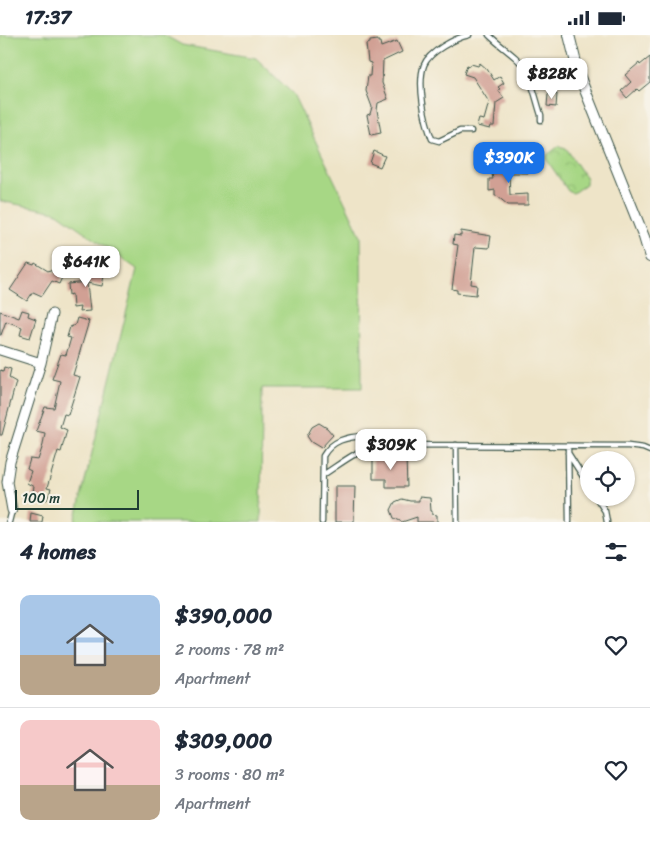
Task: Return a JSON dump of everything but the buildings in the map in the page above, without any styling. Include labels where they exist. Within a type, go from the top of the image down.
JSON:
[{"type":"street","points":[[569,35],[579,75],[647,241],[650,257]]},
{"type":"street","points":[[12,509],[7,482],[10,462],[41,363],[52,314]]},
{"type":"street","points":[[0,351],[41,363]]},
{"type":"lane","points":[[469,35],[462,36],[444,45],[429,57],[424,65],[423,103],[425,122],[432,139],[439,141],[460,131],[471,131]]},
{"type":"lane","points":[[489,35],[518,59],[528,75],[541,120]]},
{"type":"lane","points":[[322,522],[323,456],[327,448],[338,440],[364,436],[377,445]]},
{"type":"lane","points":[[323,475],[358,453],[377,445],[628,446],[643,447],[650,451]]},
{"type":"lane","points":[[456,445],[458,522]]},
{"type":"lane","points":[[568,445],[569,522]]},
{"type":"lane","points":[[568,452],[580,471]]},
{"type":"lane","points":[[602,506],[605,511],[606,522]]},
{"type":"lane","points":[[9,522],[12,509]]},
{"type":"green space","points":[[0,35],[164,35],[182,45],[256,58],[293,94],[361,236],[362,388],[262,388],[261,522],[75,522],[137,269],[56,212],[0,201]]},
{"type":"green space","points":[[559,146],[566,148],[586,178],[586,184],[573,193],[568,191],[547,160],[547,155]]}]
